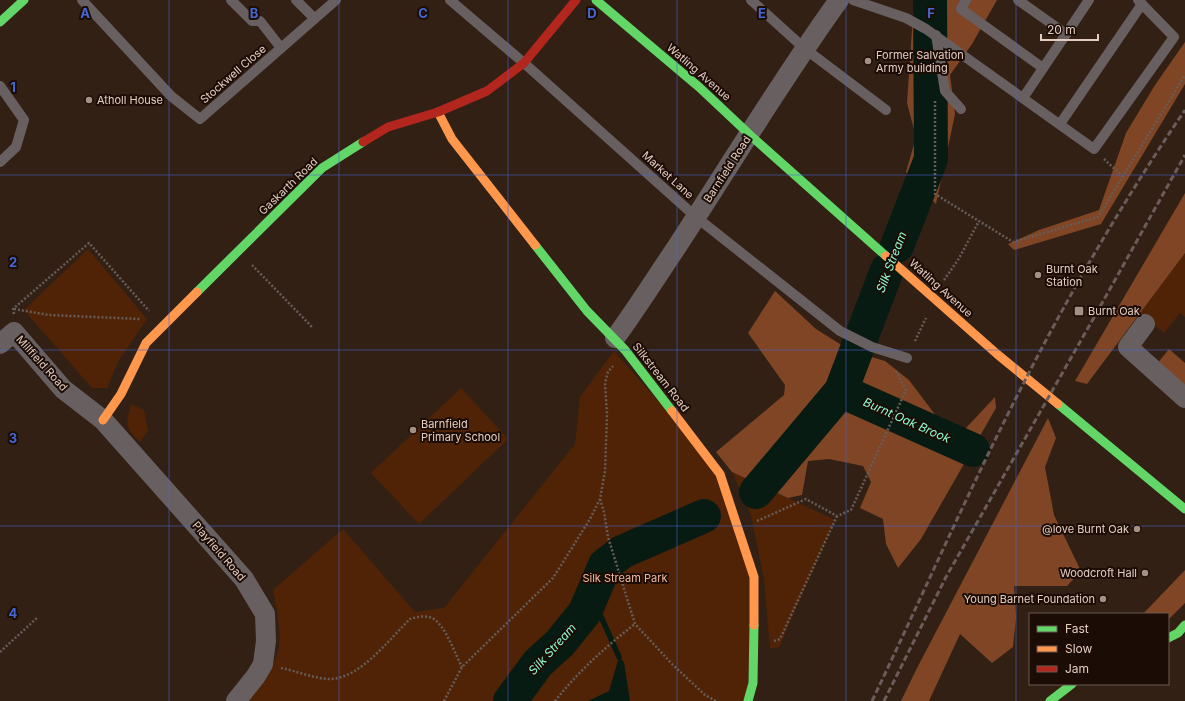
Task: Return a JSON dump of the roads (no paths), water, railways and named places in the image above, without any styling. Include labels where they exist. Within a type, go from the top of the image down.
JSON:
[{"type":"street","points":[[2,16],[24,0]]},
{"type":"street","name":"Gaskarth Road","points":[[103,420],[121,394],[146,343],[322,168],[388,127],[438,112],[487,91],[524,63],[576,0]]},
{"type":"street","name":"Watling Avenue","points":[[596,0],[699,87],[750,135],[997,354],[1185,509]]},
{"type":"street","name":"Barnfield Road","points":[[615,338],[750,135],[804,48],[838,0]]},
{"type":"street","name":"Silkstream Road","points":[[438,112],[452,139],[587,311],[615,338],[720,474],[754,577],[753,683],[748,701]]},
{"type":"street","points":[[1145,324],[1128,347],[1185,398]]},
{"type":"street","name":"Millfield Road","points":[[7,338],[63,389],[103,420]]},
{"type":"street","name":"Playfield Road","points":[[103,420],[244,579],[265,614],[266,641],[263,664],[256,676],[236,701]]},
{"type":"street","points":[[1050,701],[1071,685]]},
{"type":"lane","name":"Stockwell Close","points":[[82,0],[171,96],[200,119],[336,0]]},
{"type":"lane","points":[[231,0],[252,21],[260,21],[281,48]]},
{"type":"lane","points":[[296,0],[314,18]]},
{"type":"lane","name":"Market Lane","points":[[450,0],[524,63],[696,217],[840,331],[859,341],[907,358]]},
{"type":"lane","points":[[752,0],[804,48],[886,110]]},
{"type":"lane","points":[[852,0],[906,18],[936,35],[1094,149],[1174,37],[1140,2],[1060,124]]},
{"type":"lane","points":[[966,0],[962,9],[1043,68]]},
{"type":"lane","points":[[1018,0],[1066,34]]},
{"type":"lane","points":[[1023,98],[1089,0]]},
{"type":"lane","points":[[936,35],[945,91],[961,110]]},
{"type":"lane","points":[[0,86],[24,120],[16,147],[0,162]]},
{"type":"waterway","name":"Silk Stream","points":[[897,246],[931,159],[930,0]]},
{"type":"waterway","name":"Silk Stream","points":[[756,492],[841,391],[887,270]]},
{"type":"waterway","name":"Burnt Oak Brook","points":[[841,391],[973,450]]},
{"type":"waterway","name":"Silk Stream","points":[[510,701],[538,663],[560,643],[585,612],[605,565],[622,552],[704,516]]},
{"type":"waterway","points":[[589,602],[599,612],[619,657]]},
{"type":"railway","points":[[872,701],[976,479],[1031,368],[1072,292],[1116,218],[1185,110]]},
{"type":"railway","points":[[884,701],[946,577],[1185,155]]},
{"type":"place","name":"Former Salvation Army building","points":[[868,61]]},
{"type":"place","name":"Atholl House","points":[[89,100]]},
{"type":"place","name":"Burnt Oak Station","points":[[1038,275]]},
{"type":"place","name":"Burnt Oak","points":[[1079,311]]},
{"type":"place","name":"Barnfield Primary School","points":[[413,430]]},
{"type":"place","name":"@love Burnt Oak","points":[[1137,529]]},
{"type":"place","name":"Woodcroft Hall","points":[[1145,573]]},
{"type":"place","name":"Young Barnet Foundation","points":[[1103,599]]},
{"type":"park label","name":"Silk Stream Park","points":[[625,578]]}]
